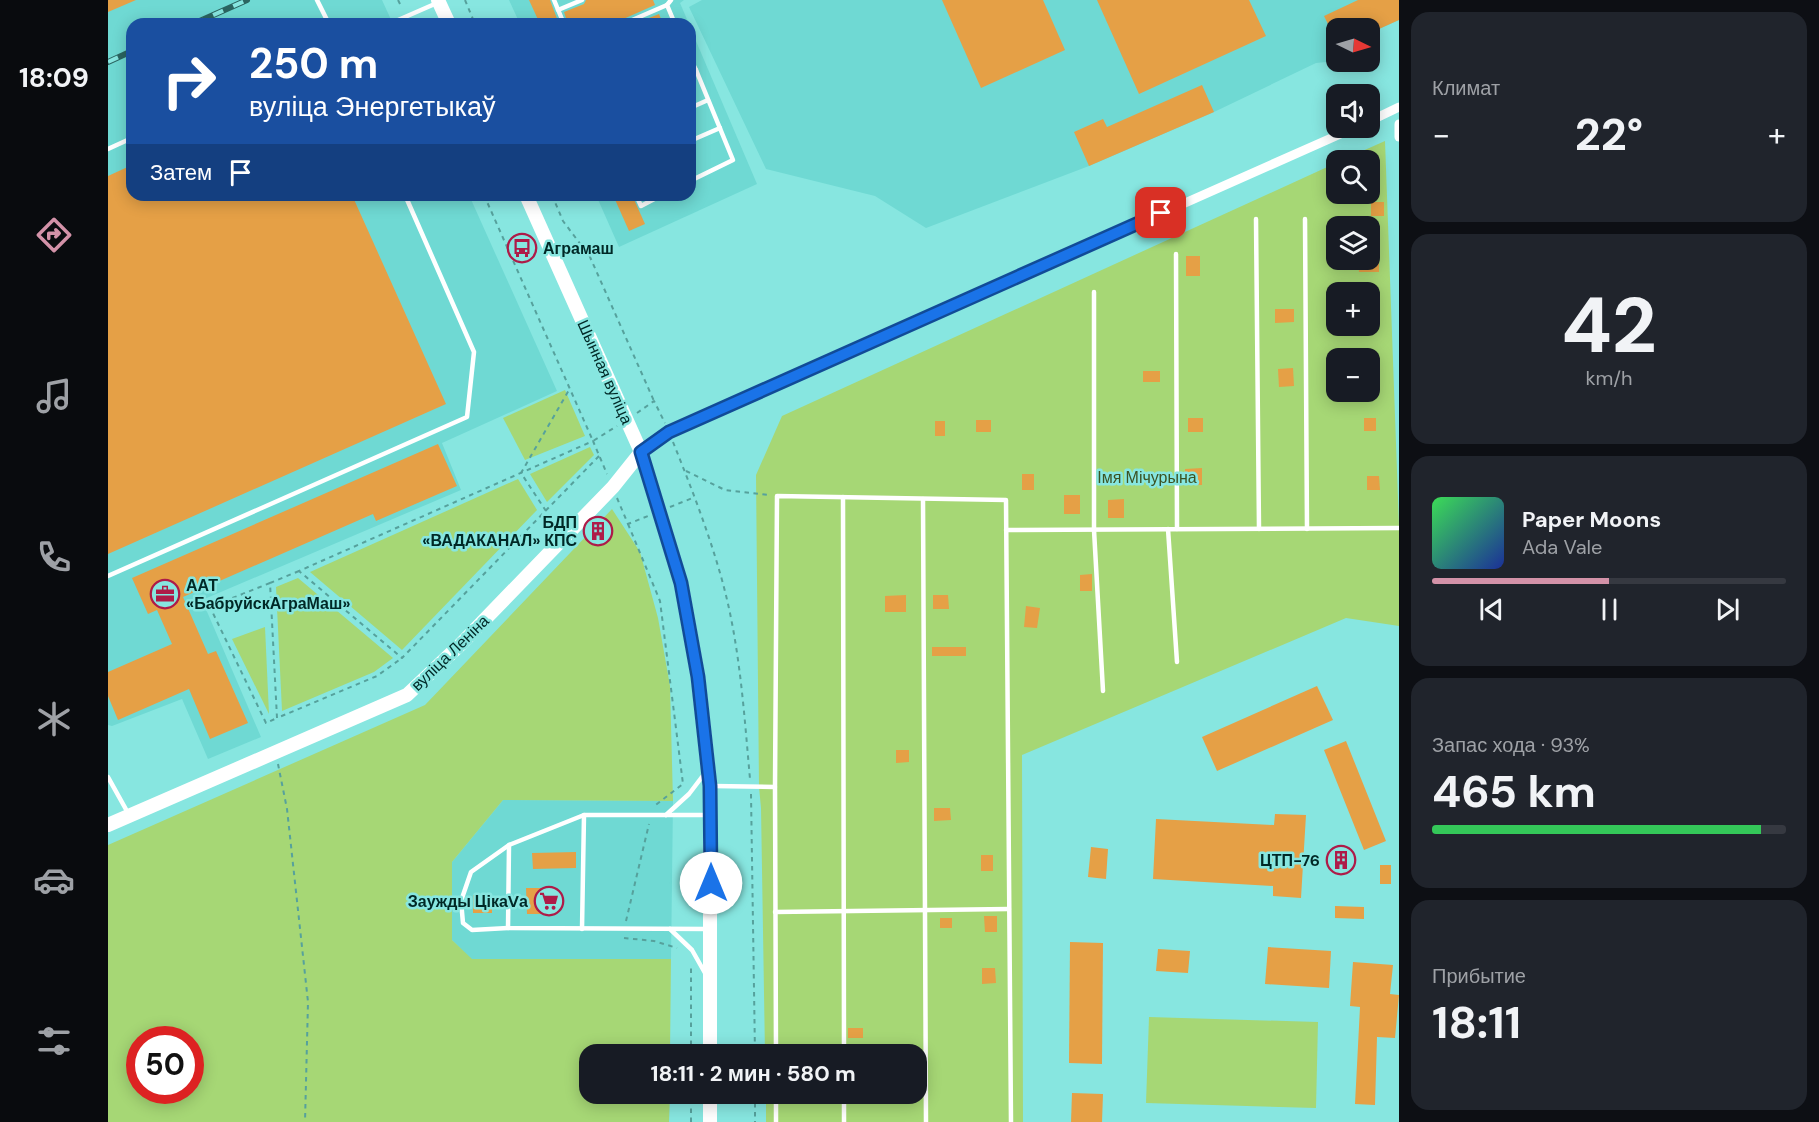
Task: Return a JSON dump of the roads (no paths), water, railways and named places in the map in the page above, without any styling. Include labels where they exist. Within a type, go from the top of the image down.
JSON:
[{"type":"main road","points":[[439,1],[446,18]]},
{"type":"main road","name":"Шынная вуліца","points":[[529,201],[641,452],[681,583],[698,677],[709,769],[711,814],[710,1044]]},
{"type":"main road","name":"вуліца Леніна","points":[[108,825],[407,695],[461,644],[613,488],[641,452]]},
{"type":"main road","points":[[710,1104],[710,1122]]},
{"type":"street","points":[[1380,116],[1399,107]]},
{"type":"street","points":[[1399,124],[1399,137]]},
{"type":"street","points":[[641,452],[669,432],[1331,138]]},
{"type":"lane","points":[[317,0],[325,18]]},
{"type":"lane","points":[[554,0],[561,18]]},
{"type":"lane","points":[[558,10],[582,0]]},
{"type":"lane","points":[[637,18],[667,5],[671,0]]},
{"type":"lane","points":[[402,18],[439,1]]},
{"type":"lane","points":[[667,5],[672,18]]},
{"type":"lane","points":[[696,78],[733,160],[696,178]]},
{"type":"lane","points":[[696,105],[708,100]]},
{"type":"lane","points":[[696,138],[720,128]]},
{"type":"lane","points":[[108,149],[126,141]]},
{"type":"lane","points":[[108,576],[467,417],[474,352],[408,201]]},
{"type":"lane","points":[[639,201],[641,206],[651,201]]},
{"type":"lane","points":[[1256,219],[1259,529]]},
{"type":"lane","points":[[1305,219],[1307,529]]},
{"type":"lane","points":[[1176,254],[1177,530]]},
{"type":"lane","points":[[1094,292],[1094,530],[1103,691]]},
{"type":"lane","points":[[776,1044],[777,496],[1006,500],[1011,1122]]},
{"type":"lane","points":[[843,497],[844,1044]]},
{"type":"lane","points":[[924,499],[926,1122]]},
{"type":"lane","points":[[1006,530],[1399,528]]},
{"type":"lane","points":[[1168,530],[1177,662]]},
{"type":"lane","points":[[666,815],[689,794],[709,769]]},
{"type":"lane","points":[[108,777],[129,816]]},
{"type":"lane","points":[[710,786],[775,787]]},
{"type":"lane","points":[[711,814],[584,815],[509,845],[471,872],[461,901],[463,923],[472,930],[508,928],[711,929]]},
{"type":"lane","points":[[582,928],[584,815]]},
{"type":"lane","points":[[508,928],[509,845]]},
{"type":"lane","points":[[776,912],[1009,909]]},
{"type":"lane","points":[[670,929],[698,958],[711,987]]},
{"type":"lane","points":[[776,1104],[776,1122]]},
{"type":"lane","points":[[844,1104],[844,1122]]},
{"type":"railway","points":[[206,18],[247,0]]},
{"type":"railway","points":[[108,62],[126,54]]},
{"type":"place","name":"Аграмаш","points":[[522,248]]},
{"type":"place","name":"БДП «ВАДАКАНАЛ» КПС","points":[[598,531]]},
{"type":"place","name":"ААТ «БабруйскАграМаш»","points":[[165,594]]},
{"type":"place","name":"ЦТП-76","points":[[1341,860]]},
{"type":"place","name":"Заужды ЦікаVа","points":[[549,901]]},
{"type":"park label","name":"Імя Мічурына","points":[[1147,477]]}]
